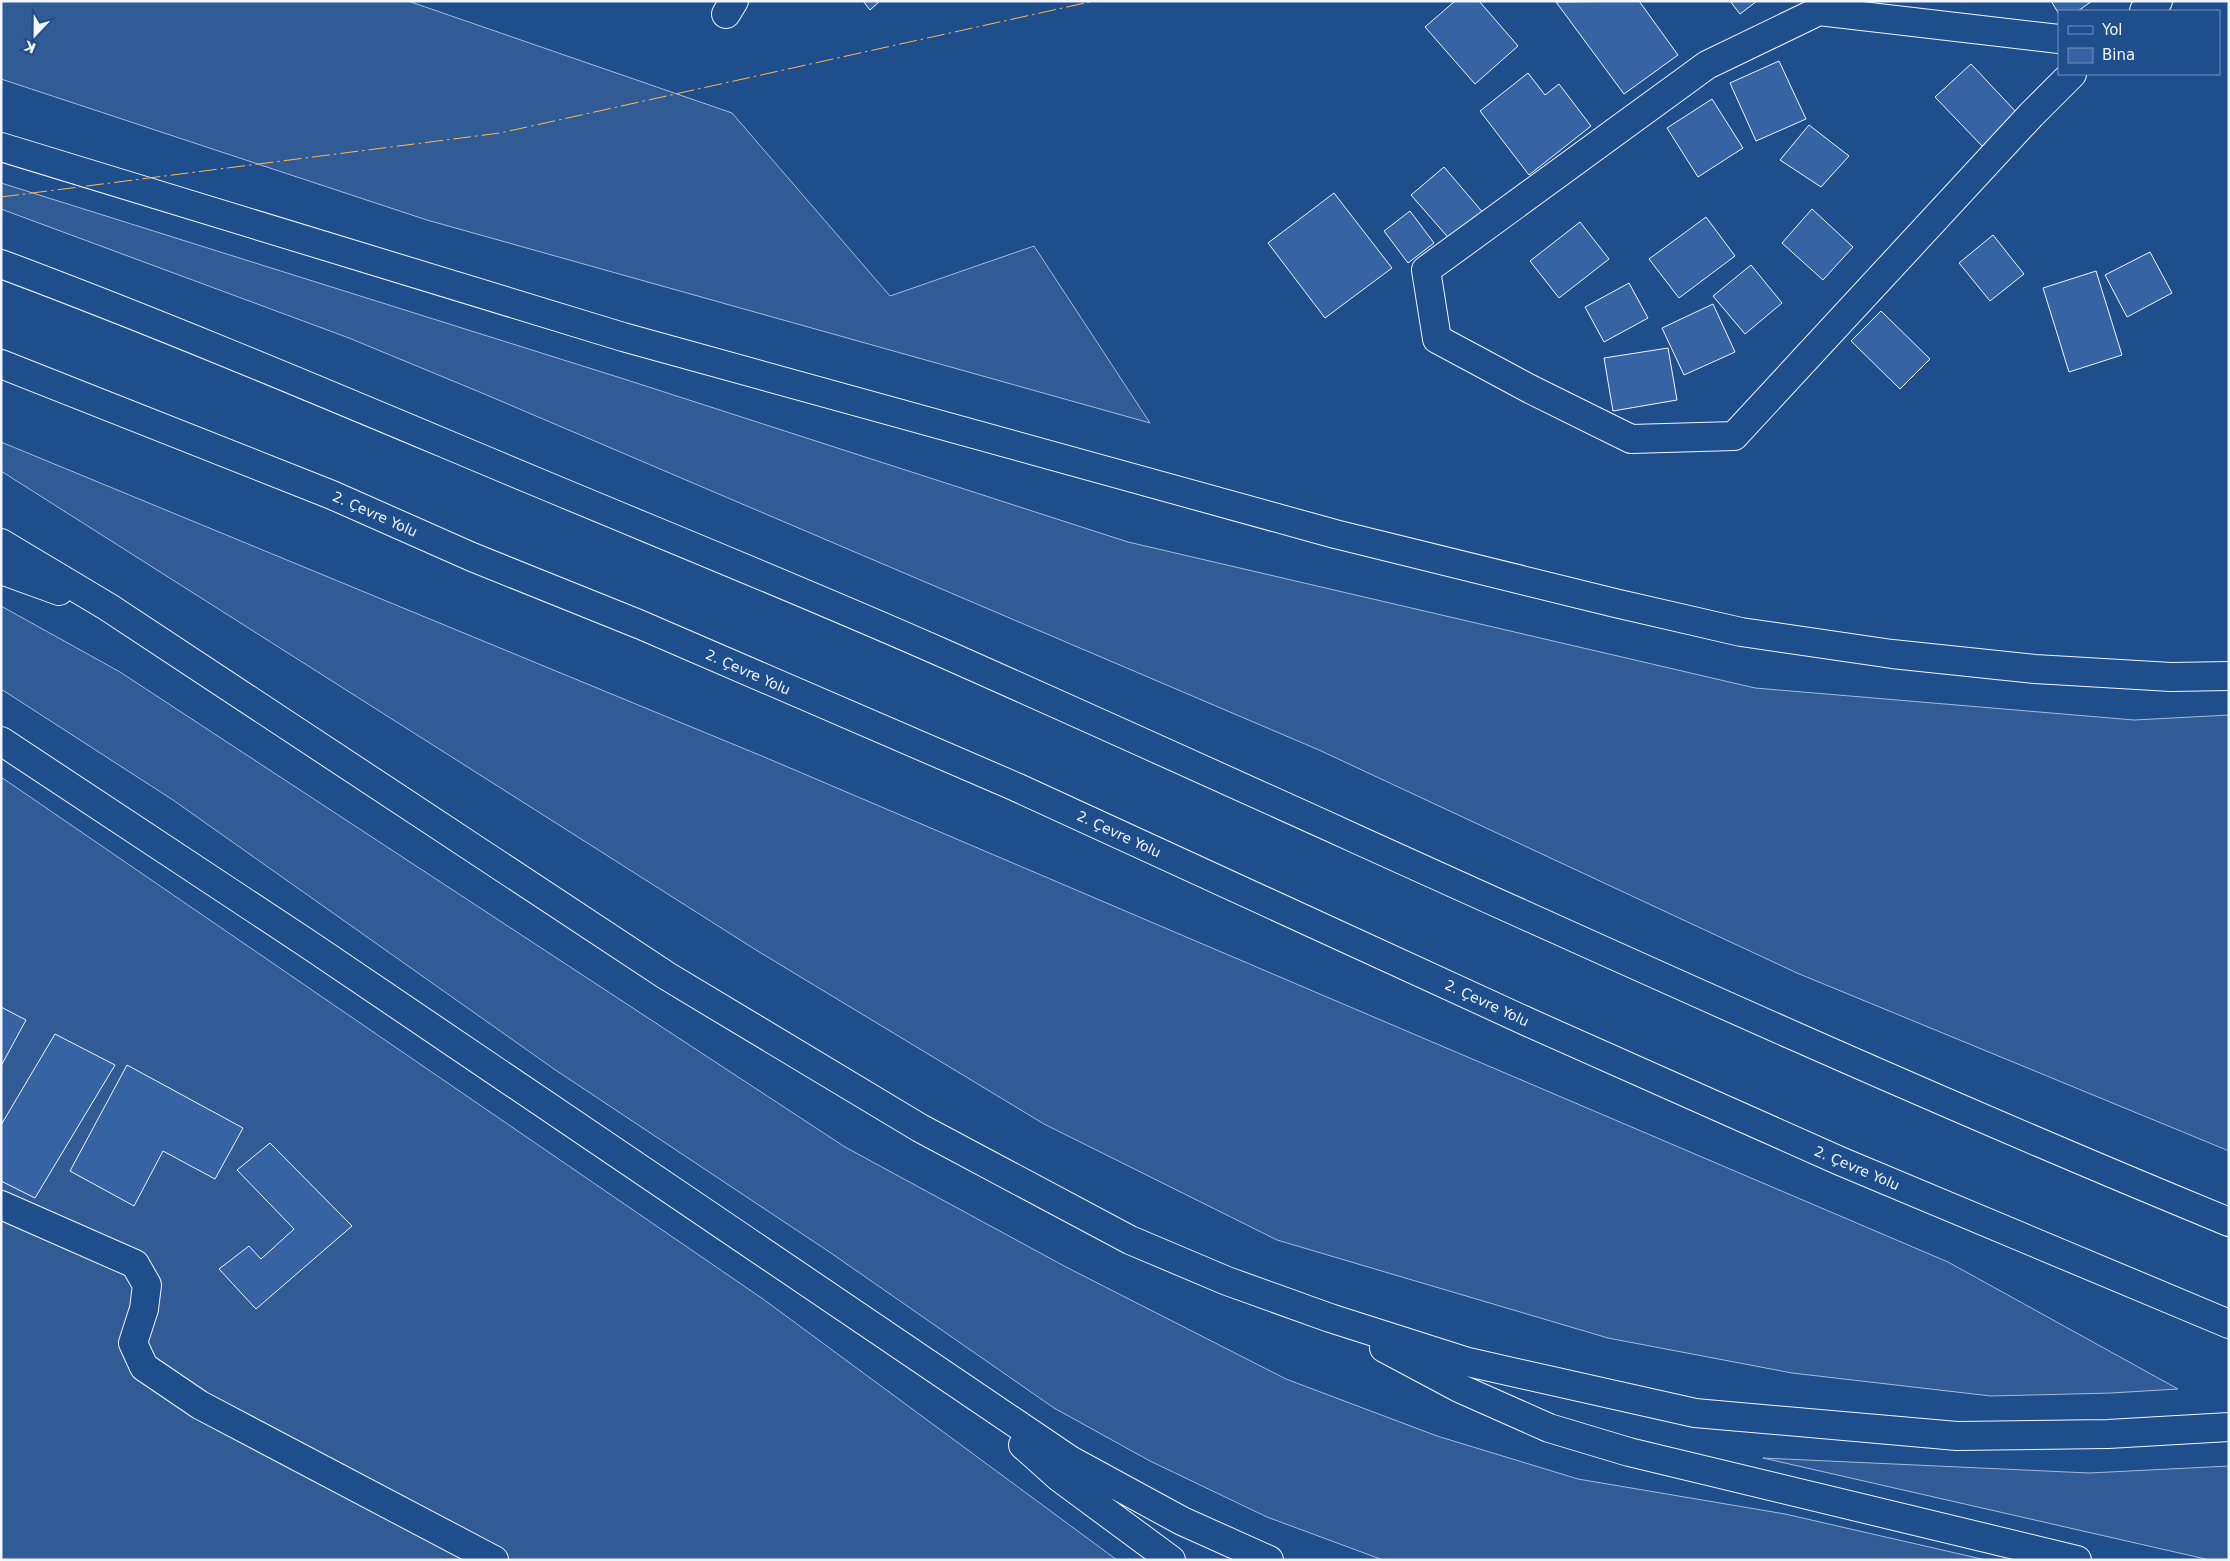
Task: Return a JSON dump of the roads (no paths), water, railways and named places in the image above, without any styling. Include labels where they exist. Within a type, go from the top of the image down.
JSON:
[{"type":"main road","points":[[2145,10],[2158,1]]},
{"type":"main road","points":[[2058,40],[1819,11],[1707,65],[1426,270],[1437,339],[1530,389],[1631,439],[1734,436],[2031,115],[2071,75]]},
{"type":"main road","points":[[1,146],[171,200],[632,340],[1335,534],[1606,601],[1741,632],[1892,654],[2035,669],[2171,677],[2229,676]]},
{"type":"main road","points":[[1,264],[127,311],[265,367],[930,647],[1912,1089],[2229,1222]]},
{"type":"main road","name":"2. Çevre Yolu","points":[[1,364],[332,495],[472,556],[650,629],[1016,787],[1530,1023],[1840,1161],[2229,1324]]},
{"type":"main road","points":[[1,543],[108,607],[667,976],[920,1128],[1130,1240],[1227,1281],[1330,1318],[1468,1362],[1695,1414],[1957,1436],[2108,1434],[2229,1427]]},
{"type":"main road","points":[[1,570],[108,607]]},
{"type":"main road","points":[[1,741],[311,946],[1070,1460],[1182,1521],[1269,1560]]},
{"type":"main road","points":[[1,1205],[135,1264],[147,1285],[144,1309],[133,1343],[144,1367],[200,1405],[494,1560]]},
{"type":"main road","points":[[1330,1318],[1459,1388],[1549,1428],[1629,1452],[2077,1560]]},
{"type":"main road","points":[[954,1382],[1060,1478],[1171,1560]]}]
